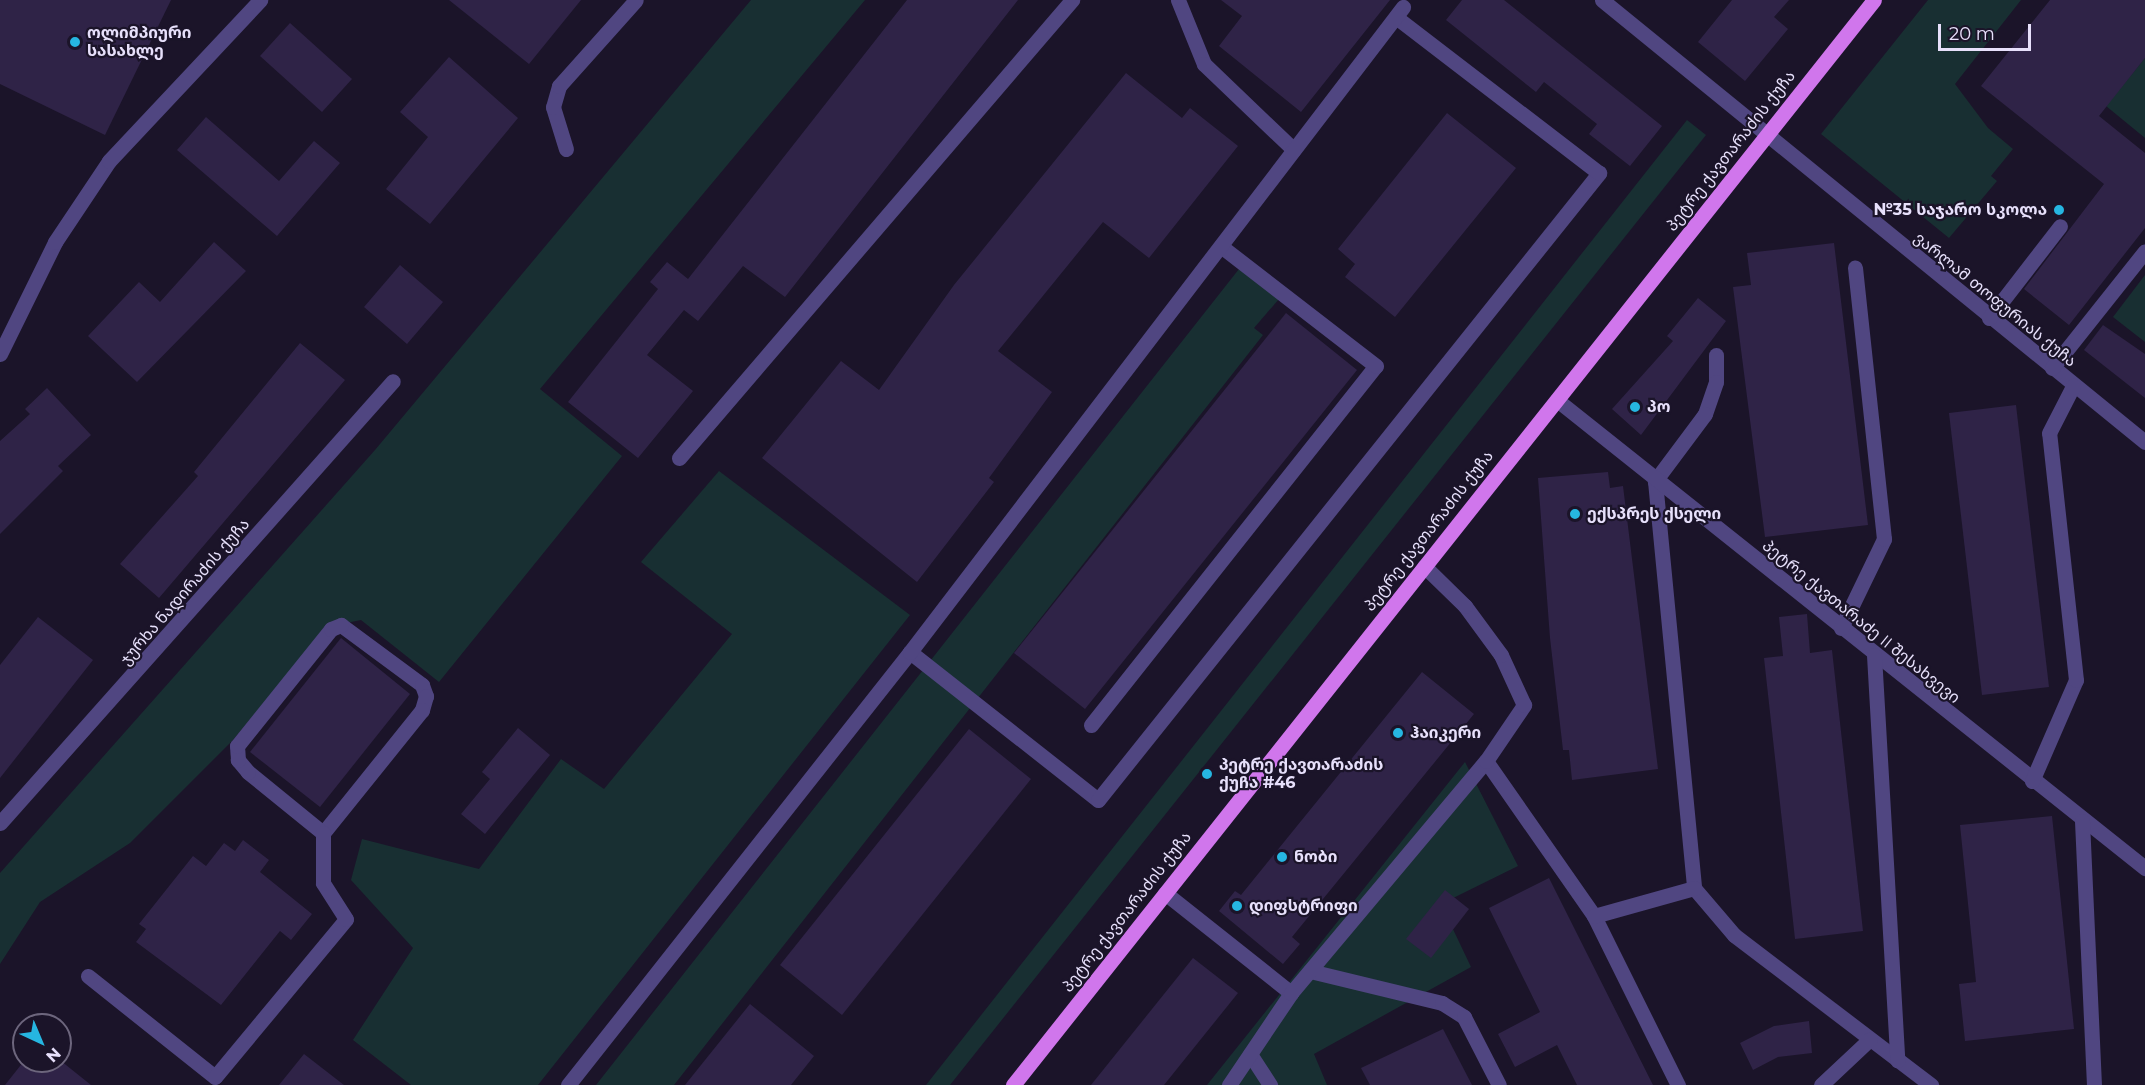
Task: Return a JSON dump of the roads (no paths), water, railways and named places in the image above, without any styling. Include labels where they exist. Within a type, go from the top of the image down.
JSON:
[{"type":"main road","name":"პეტრე ქავთარაძის ქუჩა","points":[[1013,1085],[1874,0]]},
{"type":"street","points":[[0,354],[55,242],[109,161],[260,0]]},
{"type":"street","points":[[566,149],[553,107],[559,86],[636,0]]},
{"type":"street","points":[[679,458],[1072,0]]},
{"type":"street","points":[[1178,0],[1204,64],[1294,150]]},
{"type":"street","name":"ვარლამ თოფურიას ქუჩა","points":[[1602,0],[1737,105],[1766,135],[1989,318],[2145,442]]},
{"type":"street","points":[[568,1085],[910,652],[1400,12],[1599,173],[1098,800],[910,652]]},
{"type":"street","points":[[1989,318],[2060,226]]},
{"type":"street","points":[[1091,725],[1376,366],[1221,246]]},
{"type":"street","points":[[2052,368],[2145,251]]},
{"type":"street","points":[[1841,628],[1884,539],[1855,268]]},
{"type":"street","points":[[1716,356],[1716,382],[1705,414],[1655,481],[1694,888],[1734,936],[1931,1085]]},
{"type":"street","name":"ჯურხა ნადირაძის ქუჩა","points":[[0,823],[393,381]]},
{"type":"street","points":[[2032,781],[2076,680],[2049,433],[2073,386]]},
{"type":"street","name":"პეტრე ქავთარაძე II შესახვევი","points":[[1557,400],[1655,481],[2082,821],[2145,868]]},
{"type":"street","points":[[1229,1085],[1291,993],[1486,761],[1524,705],[1501,655],[1465,606],[1424,566]]},
{"type":"street","points":[[88,976],[212,1081],[346,919],[322,883],[323,833],[422,710],[426,696],[422,685],[341,625],[331,629],[237,746],[238,760],[248,772],[323,833]]},
{"type":"street","points":[[1874,655],[1897,1060]]},
{"type":"street","points":[[1486,761],[1594,916],[1678,1085]]},
{"type":"street","points":[[2082,821],[2094,1085]]},
{"type":"street","points":[[1594,916],[1694,888]]},
{"type":"street","points":[[1166,893],[1291,993]]},
{"type":"street","points":[[1310,971],[1443,1003],[1464,1017],[1499,1085]]},
{"type":"street","points":[[1821,1085],[1870,1039]]},
{"type":"street","points":[[1250,1054],[1270,1085]]},
{"type":"place","name":"ოლიმპიური სასახლე","points":[[75,42]]},
{"type":"place","name":"№35 საჯარო სკოლა","points":[[2059,210]]},
{"type":"place","name":"პო","points":[[1635,407]]},
{"type":"place","name":"ექსპრეს ქსელი","points":[[1575,514]]},
{"type":"place","name":"ჰაიკერი","points":[[1398,733]]},
{"type":"place","name":"პეტრე ქავთარაძის ქუჩა #46","points":[[1207,774]]},
{"type":"place","name":"ნობი","points":[[1282,857]]},
{"type":"place","name":"დიფსტრიფი","points":[[1237,906]]}]
